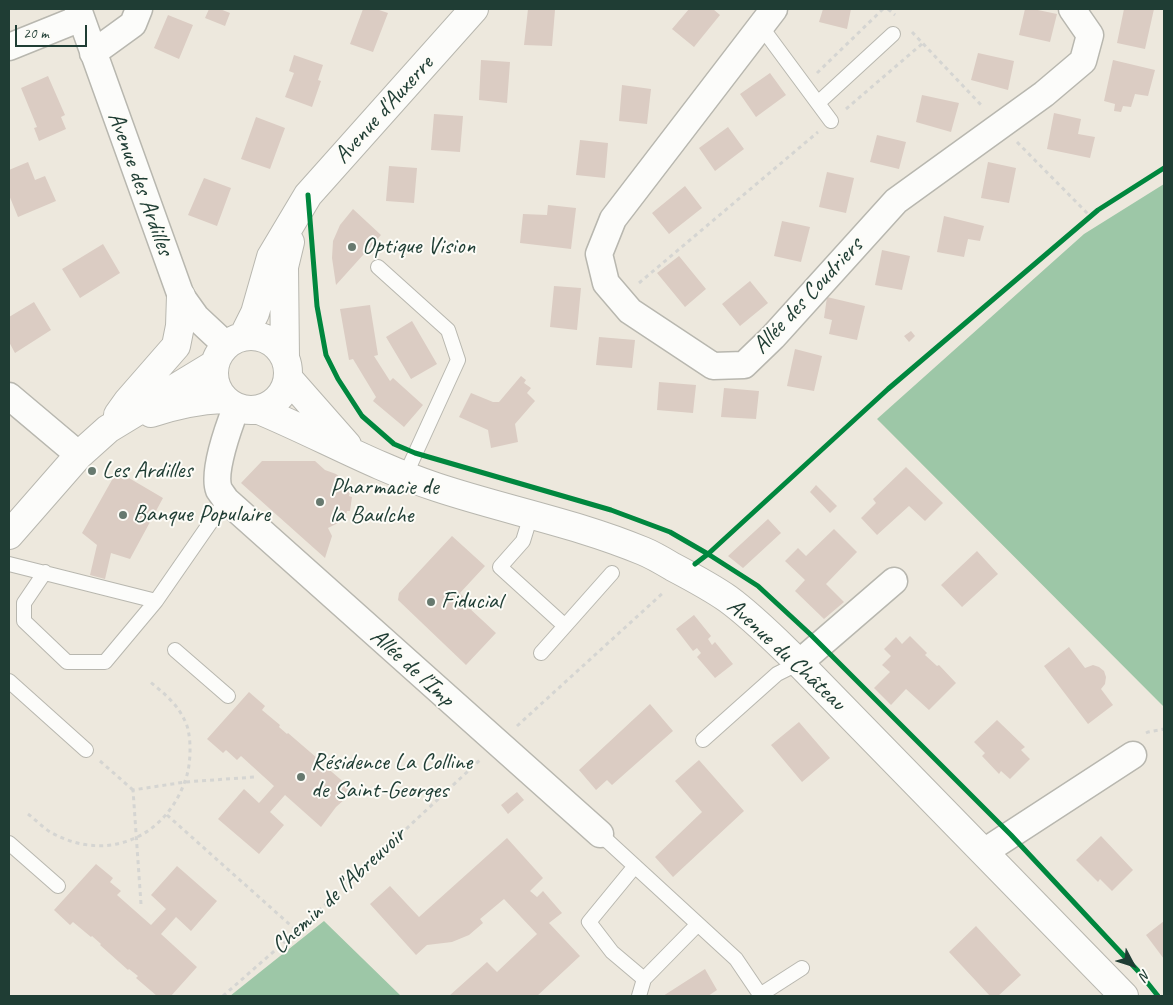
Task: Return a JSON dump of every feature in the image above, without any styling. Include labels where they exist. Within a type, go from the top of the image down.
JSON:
[{"type":"main road","name":"Avenue d'Auxerre","points":[[228,348],[255,313],[271,257],[308,195],[474,9]]},
{"type":"main road","name":"Avenue d'Auxerre","points":[[287,368],[284,267],[296,214]]},
{"type":"main road","points":[[108,429],[128,400],[176,346],[180,326],[181,296]]},
{"type":"main road","points":[[9,535],[79,455],[108,429],[228,348],[255,336],[268,340],[278,348],[287,368],[285,389],[270,406],[239,406],[201,400],[174,405],[108,429]]},
{"type":"main road","points":[[228,348],[213,376],[216,388],[239,406]]},
{"type":"main road","name":"Avenue du Château","points":[[287,368],[356,455]]},
{"type":"main road","name":"Avenue du Château","points":[[239,406],[287,421],[356,455],[405,476],[600,535],[644,552],[685,573],[728,599],[761,626],[799,663],[1124,996]]},
{"type":"street","points":[[93,53],[133,24],[139,9]]},
{"type":"street","name":"Allée des Coudriers","points":[[763,14],[613,219],[599,254],[606,284],[630,311],[712,366],[744,365],[773,337],[896,201],[1044,94],[1083,61],[1090,35],[1072,9]]},
{"type":"street","points":[[9,47],[79,13]]},
{"type":"street","name":"Avenue des Ardilles","points":[[79,13],[181,296],[196,317],[228,348]]},
{"type":"street","points":[[9,396],[79,455]]},
{"type":"street","points":[[226,500],[219,489],[218,475],[226,433],[239,406]]},
{"type":"street","name":"Allée de l'Imp","points":[[226,500],[600,834]]},
{"type":"street","points":[[799,663],[894,580]]},
{"type":"street","points":[[984,852],[1133,755]]},
{"type":"lane","points":[[763,14],[804,85],[831,121]]},
{"type":"lane","points":[[818,103],[893,34]]},
{"type":"lane","points":[[378,267],[448,330],[458,360],[405,476]]},
{"type":"lane","points":[[45,572],[24,603],[24,621],[67,662],[105,662],[156,602],[226,500]]},
{"type":"lane","points":[[531,514],[523,541],[500,566],[565,626]]},
{"type":"lane","points":[[9,564],[156,602]]},
{"type":"lane","points":[[541,654],[612,573]]},
{"type":"lane","points":[[175,650],[228,696]]},
{"type":"lane","points":[[703,740],[777,674],[799,663]]},
{"type":"lane","points":[[9,681],[86,750]]},
{"type":"lane","points":[[600,834],[736,959],[760,996],[802,968]]},
{"type":"lane","points":[[9,843],[58,886]]},
{"type":"lane","points":[[635,866],[589,922],[612,952],[644,978]]},
{"type":"lane","points":[[639,996],[644,978],[698,924]]},
{"type":"path","points":[[804,85],[883,9]]},
{"type":"path","points":[[620,299],[923,43]]},
{"type":"path","points":[[28,814],[51,833],[72,841],[95,846],[136,838],[151,830],[167,815],[178,799],[185,782],[189,765],[190,747],[186,721],[174,703],[148,680]]},
{"type":"path","points":[[86,750],[133,790],[141,904]]},
{"type":"path","points":[[133,790],[185,782],[255,777]]},
{"type":"path","points":[[167,815],[297,931]]},
{"type":"green space","points":[[1164,184],[1164,707],[877,419],[1084,234]]},
{"type":"green space","points":[[324,921],[401,996],[230,996]]},
{"type":"building","points":[[209,9],[220,9],[230,13],[225,26],[205,18]]},
{"type":"building","points":[[363,9],[376,9],[388,13],[373,52],[350,44]]},
{"type":"building","points":[[528,9],[555,10],[552,46],[524,45]]},
{"type":"building","points":[[689,9],[713,9],[720,15],[694,47],[672,29]]},
{"type":"building","points":[[823,9],[851,9],[847,29],[819,22]]},
{"type":"building","points":[[1025,9],[1057,14],[1050,42],[1019,35]]},
{"type":"building","points":[[1124,9],[1154,9],[1145,49],[1117,43]]},
{"type":"building","points":[[168,15],[193,25],[179,59],[154,48]]},
{"type":"building","points":[[978,53],[1014,61],[1008,90],[971,80]]},
{"type":"building","points":[[294,55],[323,65],[318,80],[321,81],[312,107],[285,97],[294,73],[289,71]]},
{"type":"building","points":[[481,60],[510,62],[507,103],[479,100]]},
{"type":"building","points":[[1113,60],[1155,70],[1148,96],[1135,94],[1131,107],[1123,106],[1121,112],[1114,111],[1115,104],[1104,101]]},
{"type":"building","points":[[770,73],[786,95],[756,117],[740,94]]},
{"type":"building","points":[[48,76],[65,115],[61,117],[66,129],[39,141],[34,128],[37,127],[21,88]]},
{"type":"building","points":[[622,85],[651,89],[647,124],[619,121]]},
{"type":"building","points":[[922,95],[959,103],[951,132],[916,122]]},
{"type":"building","points":[[1054,113],[1081,119],[1078,134],[1095,137],[1090,158],[1047,149]]},
{"type":"building","points":[[434,114],[463,116],[460,152],[431,150]]},
{"type":"building","points":[[256,117],[285,128],[270,169],[241,159]]},
{"type":"building","points":[[728,127],[744,149],[715,171],[699,148]]},
{"type":"building","points":[[877,135],[906,142],[899,169],[870,162]]},
{"type":"building","points":[[580,140],[608,143],[605,178],[576,175]]},
{"type":"building","points":[[28,162],[35,180],[45,176],[56,201],[18,217],[9,195],[9,170]]},
{"type":"building","points":[[988,162],[1016,168],[1009,203],[981,198]]},
{"type":"building","points":[[389,166],[417,168],[414,203],[386,201]]},
{"type":"building","points":[[827,172],[854,178],[846,213],[819,207]]},
{"type":"building","points":[[204,178],[231,188],[217,226],[188,215]]},
{"type":"building","points":[[685,186],[702,208],[669,234],[652,213]]},
{"type":"building","points":[[548,205],[576,208],[571,249],[520,243],[523,214],[547,215]]},
{"type":"building","name":"Optique Vision","points":[[353,209],[381,235],[336,285],[332,258],[333,241],[340,225]]},
{"type":"building","points":[[944,216],[984,226],[980,241],[968,239],[964,257],[937,252]]},
{"type":"building","points":[[782,221],[810,227],[801,262],[774,256]]},
{"type":"building","points":[[103,244],[120,273],[80,298],[62,269]]},
{"type":"building","points":[[882,250],[910,256],[902,290],[875,285]]},
{"type":"building","points":[[679,256],[706,289],[685,307],[657,273]]},
{"type":"building","points":[[750,281],[768,303],[740,326],[722,304]]},
{"type":"building","points":[[554,286],[581,288],[577,330],[550,327]]},
{"type":"building","points":[[827,297],[865,306],[857,340],[829,334],[832,320],[824,318]]},
{"type":"building","points":[[34,302],[51,330],[15,353],[9,342],[9,317]]},
{"type":"building","points":[[370,305],[378,355],[374,356],[390,381],[393,378],[423,405],[404,427],[373,401],[376,397],[353,359],[349,360],[340,309]]},
{"type":"building","points":[[412,321],[437,364],[411,379],[386,337]]},
{"type":"building","points":[[911,331],[915,336],[909,342],[904,336]]},
{"type":"building","points":[[599,337],[635,340],[632,368],[596,365]]},
{"type":"building","points":[[795,349],[822,356],[814,391],[787,386]]},
{"type":"building","points":[[521,376],[526,380],[524,383],[531,388],[527,393],[535,401],[515,424],[518,442],[491,448],[488,430],[459,417],[471,393],[493,402],[499,402]]},
{"type":"building","points":[[659,382],[696,385],[693,413],[657,410]]},
{"type":"building","points":[[724,388],[759,391],[756,419],[721,417]]},
{"type":"building","points":[[262,461],[315,461],[325,470],[336,474],[346,482],[350,492],[349,496],[352,497],[350,511],[347,511],[346,515],[338,523],[328,528],[332,536],[325,558],[241,483]]},
{"type":"building","points":[[906,467],[943,503],[925,521],[909,506],[877,535],[861,518],[876,503],[873,499]]},
{"type":"building","name":"Banque Populaire","points":[[117,471],[163,498],[130,559],[111,553],[105,579],[90,575],[97,545],[82,533]]},
{"type":"building","points":[[816,485],[837,506],[830,513],[810,492]]},
{"type":"building","points":[[768,519],[781,533],[743,568],[728,556]]},
{"type":"building","points":[[834,529],[857,552],[826,584],[844,602],[824,619],[795,591],[805,580],[785,561],[798,548],[806,556]]},
{"type":"building","name":"Fiducial","points":[[452,536],[485,566],[460,593],[469,604],[467,606],[496,633],[466,665],[398,600],[399,593]]},
{"type":"building","points":[[977,551],[998,574],[962,607],[941,585]]},
{"type":"building","points":[[694,615],[711,636],[708,639],[712,645],[715,642],[733,664],[715,678],[697,657],[701,653],[697,648],[693,651],[676,629]]},
{"type":"building","points":[[910,636],[927,653],[925,655],[937,666],[939,665],[956,683],[929,710],[906,689],[891,705],[874,688],[890,672],[882,665],[891,656],[884,649],[896,637],[902,644]]},
{"type":"building","points":[[1069,647],[1085,668],[1093,665],[1104,671],[1106,677],[1105,684],[1101,689],[1113,705],[1088,724],[1044,666]]},
{"type":"building","name":"Résidence La Colline de Saint-Georges","points":[[249,692],[265,706],[262,710],[280,725],[279,727],[317,758],[315,760],[324,768],[325,766],[354,791],[336,807],[321,827],[285,795],[270,812],[284,825],[259,854],[218,819],[244,789],[259,803],[274,786],[241,756],[237,760],[226,750],[223,753],[207,739]]},
{"type":"building","points":[[650,704],[673,731],[612,785],[607,780],[596,790],[579,770]]},
{"type":"building","points":[[997,720],[1025,747],[1021,750],[1030,759],[1010,779],[1001,771],[999,774],[982,756],[985,753],[974,742]]},
{"type":"building","points":[[799,722],[830,758],[802,782],[771,745]]},
{"type":"building","points":[[699,760],[744,811],[673,877],[655,857],[702,812],[675,781]]},
{"type":"building","points":[[517,792],[524,800],[508,814],[501,805]]},
{"type":"building","points":[[1101,836],[1133,870],[1112,891],[1100,879],[1098,882],[1076,860]]},
{"type":"building","points":[[507,838],[543,878],[530,891],[537,897],[543,891],[562,913],[549,923],[580,956],[537,996],[449,996],[487,962],[497,972],[537,934],[504,899],[480,919],[483,923],[469,935],[452,942],[427,945],[416,955],[370,904],[390,886],[419,917]]},
{"type":"building","points":[[96,864],[113,878],[110,882],[121,891],[117,895],[151,925],[166,909],[151,895],[177,866],[217,901],[191,931],[176,917],[161,934],[197,967],[171,996],[157,996],[136,978],[138,976],[128,970],[92,936],[73,922],[70,925],[54,910]]},
{"type":"building","points":[[1164,921],[1164,959],[1146,935]]},
{"type":"building","points":[[976,926],[1021,975],[998,996],[990,996],[949,952]]},
{"type":"building","points":[[705,969],[717,990],[708,996],[663,996]]},
{"type":"cycle path","points":[[695,564],[888,389],[1098,210],[1164,168]]},
{"type":"cycle path","points":[[308,195],[317,306],[326,355],[338,379],[362,416],[394,444],[415,453],[611,510],[670,532],[758,586],[810,634],[1011,835],[1138,971],[1158,996]]},
{"type":"place","name":"Optique Vision","points":[[352,247]]},
{"type":"place","name":"Les Ardilles","points":[[92,471]]},
{"type":"place","name":"Pharmacie de la Baulche","points":[[320,502]]},
{"type":"place","name":"Banque Populaire","points":[[123,515]]},
{"type":"place","name":"Fiducial","points":[[431,602]]},
{"type":"place","name":"Résidence La Colline de Saint-Georges","points":[[301,777]]}]
